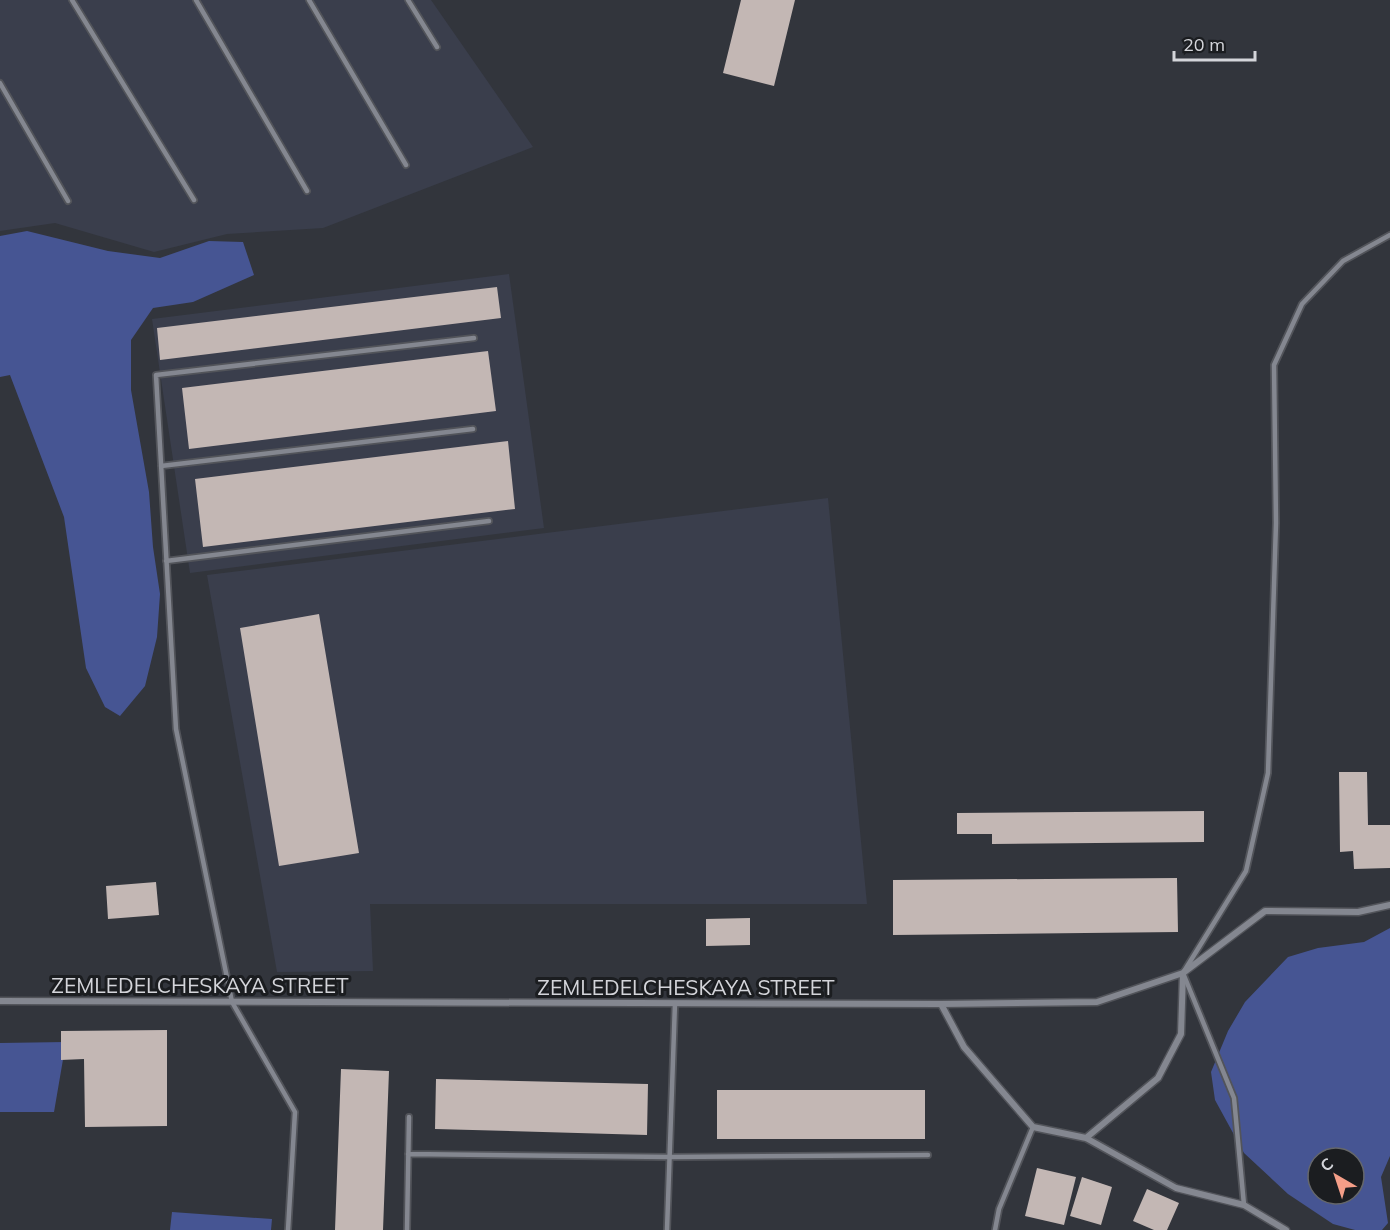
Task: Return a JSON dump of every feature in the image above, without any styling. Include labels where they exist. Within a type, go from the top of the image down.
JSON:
[{"type":"street","name":"ZEMLEDELCHESKAYA STREET","points":[[0,1001],[941,1004],[1097,1002],[1183,973],[1265,911],[1358,912],[1390,905]]},
{"type":"street","points":[[1086,1137],[1158,1078],[1181,1034],[1183,973]]},
{"type":"street","points":[[941,1004],[964,1047],[1033,1127],[1086,1137],[1176,1188],[1244,1205],[1286,1230]]},
{"type":"lane","points":[[72,0],[194,200]]},
{"type":"lane","points":[[196,0],[307,191]]},
{"type":"lane","points":[[309,0],[406,165]]},
{"type":"lane","points":[[408,0],[437,47]]},
{"type":"lane","points":[[0,83],[68,201]]},
{"type":"lane","points":[[1244,1205],[1234,1098],[1183,973],[1246,871],[1268,773],[1276,523],[1274,365],[1302,304],[1343,261],[1390,235]]},
{"type":"lane","points":[[288,1230],[295,1112],[232,1002],[176,729],[156,375],[474,338]]},
{"type":"lane","points":[[161,466],[473,429]]},
{"type":"lane","points":[[166,561],[489,521]]},
{"type":"lane","points":[[667,1230],[675,1003]]},
{"type":"lane","points":[[407,1230],[409,1117]]},
{"type":"lane","points":[[995,1230],[999,1209],[1033,1127]]},
{"type":"lane","points":[[408,1154],[670,1157],[928,1155]]},
{"type":"shaded area","points":[[0,0],[431,0],[533,147],[323,228],[227,234],[154,252],[55,223],[0,231]]},
{"type":"shaded area","points":[[27,231],[108,251],[160,258],[209,241],[243,242],[254,275],[193,302],[153,308],[131,340],[131,390],[149,492],[153,547],[160,594],[157,637],[145,686],[120,716],[105,707],[86,668],[64,517],[10,375],[0,377],[0,236]]},
{"type":"shaded area","points":[[509,274],[544,528],[190,573],[152,319]]},
{"type":"shaded area","points":[[828,498],[867,904],[370,904],[373,971],[277,972],[207,575]]},
{"type":"shaded area","points":[[1390,928],[1390,1156],[1381,1177],[1388,1223],[1382,1230],[1355,1230],[1333,1224],[1306,1206],[1288,1194],[1244,1153],[1215,1100],[1211,1072],[1228,1031],[1245,1002],[1288,957],[1318,948],[1364,942]]},
{"type":"shaded area","points":[[66,1042],[54,1112],[0,1112],[0,1043]]},
{"type":"shaded area","points":[[172,1212],[272,1219],[271,1230],[170,1230]]},
{"type":"building","points":[[741,0],[795,0],[774,86],[723,73]]},
{"type":"building","points":[[497,287],[501,318],[160,360],[157,328]]},
{"type":"building","points":[[488,351],[496,411],[189,449],[182,388]]},
{"type":"building","points":[[508,441],[515,509],[203,547],[195,479]]},
{"type":"building","points":[[319,614],[359,853],[279,866],[240,628]]},
{"type":"building","points":[[1339,772],[1367,772],[1368,825],[1390,825],[1390,868],[1354,869],[1353,851],[1340,852]]},
{"type":"building","points":[[1204,811],[1204,842],[992,844],[992,834],[957,834],[957,813]]},
{"type":"building","points":[[1177,878],[1178,932],[893,935],[893,880]]},
{"type":"building","points":[[156,882],[159,915],[108,919],[106,886]]},
{"type":"building","points":[[750,918],[750,945],[706,946],[706,919]]},
{"type":"building","points":[[167,1030],[167,1126],[85,1127],[84,1059],[61,1060],[61,1031]]},
{"type":"building","points":[[341,1069],[389,1071],[383,1230],[335,1230]]},
{"type":"building","points":[[436,1079],[648,1084],[647,1135],[435,1129]]},
{"type":"building","points":[[717,1090],[925,1090],[925,1139],[717,1139]]},
{"type":"building","points":[[1037,1168],[1076,1177],[1064,1225],[1025,1216]]},
{"type":"building","points":[[1082,1177],[1112,1187],[1101,1225],[1070,1216]]},
{"type":"building","points":[[1147,1189],[1179,1203],[1167,1230],[1154,1230],[1133,1221]]}]
